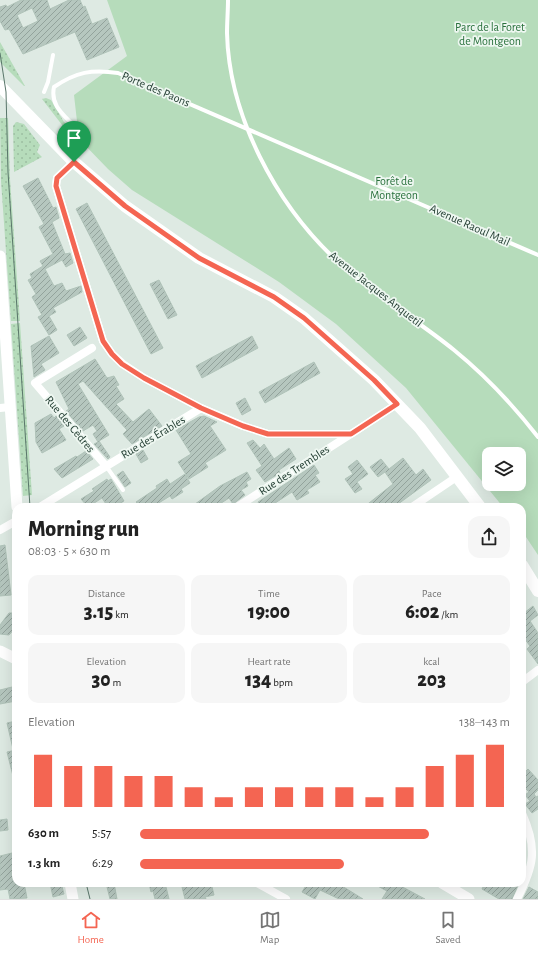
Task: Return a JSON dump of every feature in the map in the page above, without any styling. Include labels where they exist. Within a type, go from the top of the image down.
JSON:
[{"type":"main road","points":[[0,86],[72,159],[125,206],[199,258],[274,297],[304,318],[374,380],[420,428],[477,503]]},
{"type":"main road","points":[[526,572],[538,591]]},
{"type":"street","points":[[72,159],[57,178],[56,186],[103,341],[112,354],[122,364],[151,382],[201,408],[243,426],[268,434],[351,434]]},
{"type":"street","points":[[0,256],[5,408],[17,503]]},
{"type":"street","name":"Rue des Cèdres","points":[[92,348],[35,383],[106,466]]},
{"type":"street","name":"Rue des Trembles","points":[[243,503],[397,404]]},
{"type":"street","name":"Rue des Érables","points":[[46,503],[201,408]]},
{"type":"street","points":[[418,503],[458,476]]},
{"type":"street","points":[[0,530],[12,523]]},
{"type":"street","points":[[0,651],[12,657]]},
{"type":"street","points":[[526,679],[538,670]]},
{"type":"street","points":[[526,821],[533,843],[533,858],[531,873],[526,882]]},
{"type":"street","points":[[71,887],[74,899]]},
{"type":"street","points":[[264,887],[286,899]]},
{"type":"street","points":[[449,887],[469,899]]},
{"type":"street","points":[[517,899],[523,887]]},
{"type":"lane","name":"Avenue Jacques Anquetil","points":[[228,0],[227,34],[232,69],[247,128],[260,159],[280,191],[322,246],[337,261],[478,370],[509,402],[538,437]]},
{"type":"lane","points":[[44,92],[48,82],[52,55]]},
{"type":"lane","name":"Porte des Paons","points":[[72,159],[81,143],[82,136],[60,112],[52,96],[54,87],[75,75],[98,70],[118,73],[247,128]]},
{"type":"lane","name":"Avenue Raoul Mail","points":[[247,128],[538,255]]},
{"type":"lane","points":[[106,466],[122,490]]},
{"type":"green space","name":"Forêt de Montgeon","points":[[107,0],[538,0],[538,555],[526,537],[526,503],[500,503],[490,491],[526,491],[526,447],[482,447],[482,481],[406,388],[336,324],[279,282],[132,190],[108,169],[79,139],[74,95],[127,56]]},
{"type":"green space","points":[[0,42],[25,86],[0,62]]},
{"type":"green space","points":[[46,98],[51,100],[64,122],[76,133],[76,143],[42,99]]},
{"type":"green space","points":[[0,118],[8,118],[10,179],[20,321],[11,321],[1,181]]},
{"type":"green space","points":[[16,122],[24,124],[40,145],[37,152],[42,157],[14,172],[13,126]]},
{"type":"green space","points":[[20,323],[32,495],[23,496],[11,324]]},
{"type":"building","points":[[21,0],[47,0],[50,9],[69,0],[80,0],[83,7],[85,6],[92,24],[107,18],[119,47],[87,60],[75,32],[23,54],[9,29],[5,30],[0,21],[0,7],[6,5],[7,7]],"holes":[[[32,8],[38,21],[23,28],[17,15]]]},
{"type":"building","points":[[38,178],[53,208],[56,207],[59,218],[52,222],[65,254],[70,253],[73,263],[66,267],[62,260],[45,269],[54,286],[62,283],[66,291],[81,286],[82,292],[53,308],[56,312],[49,316],[57,330],[49,335],[38,317],[42,315],[32,297],[36,294],[28,280],[32,278],[30,274],[43,266],[40,261],[53,254],[39,227],[44,224],[23,186]]},
{"type":"building","points":[[87,203],[163,348],[151,354],[76,209]]},
{"type":"building","points":[[159,280],[177,315],[168,319],[150,284]]},
{"type":"building","points":[[80,327],[87,338],[74,346],[67,335]]},
{"type":"building","points":[[49,336],[59,353],[41,364],[45,370],[34,377],[31,346]]},
{"type":"building","points":[[252,336],[258,348],[202,378],[196,366]]},
{"type":"building","points":[[95,359],[107,378],[114,376],[119,385],[116,386],[124,399],[116,404],[133,422],[149,409],[162,426],[132,444],[123,434],[127,430],[83,381],[78,384],[109,435],[99,441],[110,457],[108,459],[94,444],[98,442],[93,434],[97,431],[93,425],[83,431],[66,411],[69,409],[56,382]]},
{"type":"building","points":[[314,362],[320,373],[265,403],[259,392]]},
{"type":"building","points":[[245,398],[251,410],[242,415],[236,403]]},
{"type":"building","points":[[51,414],[54,418],[56,416],[64,426],[59,429],[66,440],[42,453],[36,442],[35,423]]},
{"type":"building","points":[[204,416],[217,422],[210,426],[226,450],[205,463],[208,467],[189,479],[178,462],[191,454],[176,430],[199,417]]},
{"type":"building","points":[[253,440],[260,448],[264,444],[274,459],[289,448],[296,459],[279,470],[280,473],[265,482],[256,470],[262,466],[247,443]]},
{"type":"building","points":[[143,450],[148,459],[141,463],[136,454]]},
{"type":"building","points":[[86,451],[93,459],[62,478],[54,469],[76,456],[77,457]]},
{"type":"building","points":[[403,458],[416,475],[423,469],[431,480],[399,503],[369,503],[393,484],[385,472],[378,477],[370,467],[381,459],[389,469]]},
{"type":"building","points":[[357,460],[368,474],[357,482],[362,489],[355,493],[345,479],[353,474],[348,467]]},
{"type":"building","points":[[314,465],[319,473],[315,475],[320,482],[307,490],[309,493],[297,500],[292,492],[275,503],[258,502]]},
{"type":"building","points":[[123,471],[131,483],[125,487],[117,475]]},
{"type":"building","points":[[247,472],[251,479],[246,482],[248,486],[241,490],[245,495],[234,503],[232,503],[229,498],[221,503],[197,503],[220,486]]},
{"type":"building","points":[[185,474],[190,483],[181,489],[183,492],[172,499],[170,496],[159,503],[136,502],[157,488],[156,486],[167,479],[170,484]]},
{"type":"building","points":[[107,479],[108,481],[111,479],[124,501],[121,503],[105,503],[102,498],[94,503],[84,503],[81,499],[94,491],[92,489]]},
{"type":"building","points":[[5,545],[11,595],[0,596],[0,546]]},
{"type":"building","points":[[533,606],[538,615],[530,621],[538,633],[538,664],[527,649],[530,646],[526,640],[526,611]]},
{"type":"building","points":[[9,613],[12,613],[12,632],[9,635],[0,634],[0,625]]},
{"type":"building","points":[[12,687],[12,702],[0,704],[0,690]]},
{"type":"building","points":[[12,722],[12,745],[7,723]]},
{"type":"building","points":[[12,751],[12,772],[7,752]]},
{"type":"building","points":[[528,769],[538,780],[538,790],[534,794],[536,797],[538,796],[538,809],[532,813],[526,805],[526,803],[530,801],[526,796],[529,792],[526,789],[526,771]]},
{"type":"building","points":[[7,819],[8,830],[0,831],[0,820]]},
{"type":"building","points":[[12,853],[12,887],[25,887],[27,898],[10,899],[8,889],[0,890],[0,856]]},
{"type":"building","points":[[51,887],[62,887],[64,894],[53,897]]},
{"type":"building","points":[[107,887],[115,887],[117,899],[110,899]]},
{"type":"building","points":[[150,887],[166,887],[169,899],[155,899],[153,891],[151,892]]},
{"type":"building","points":[[182,887],[212,887],[214,895],[205,897],[206,899],[185,899]]},
{"type":"building","points":[[305,887],[344,887],[363,899],[339,899],[320,890],[315,899],[302,892]]},
{"type":"building","points":[[380,887],[402,887],[425,899],[382,899],[387,891]]},
{"type":"building","points":[[483,887],[517,887],[512,899],[499,899],[482,889]]},
{"type":"building","points":[[529,887],[538,892],[538,899],[523,899]]},
{"type":"tram line","points":[[0,53],[6,92],[8,172],[30,503]]},
{"type":"tram line","points":[[87,887],[90,899]]},
{"type":"route","points":[[74,162],[125,206],[199,258],[274,297],[304,318],[374,380],[397,404],[351,434],[268,434],[243,426],[201,408],[158,386],[122,364],[112,354],[103,341],[56,186],[57,178],[74,162]]},
{"type":"park label","name":"Parc de la Foret de Montgeon","points":[[490,34]]}]
